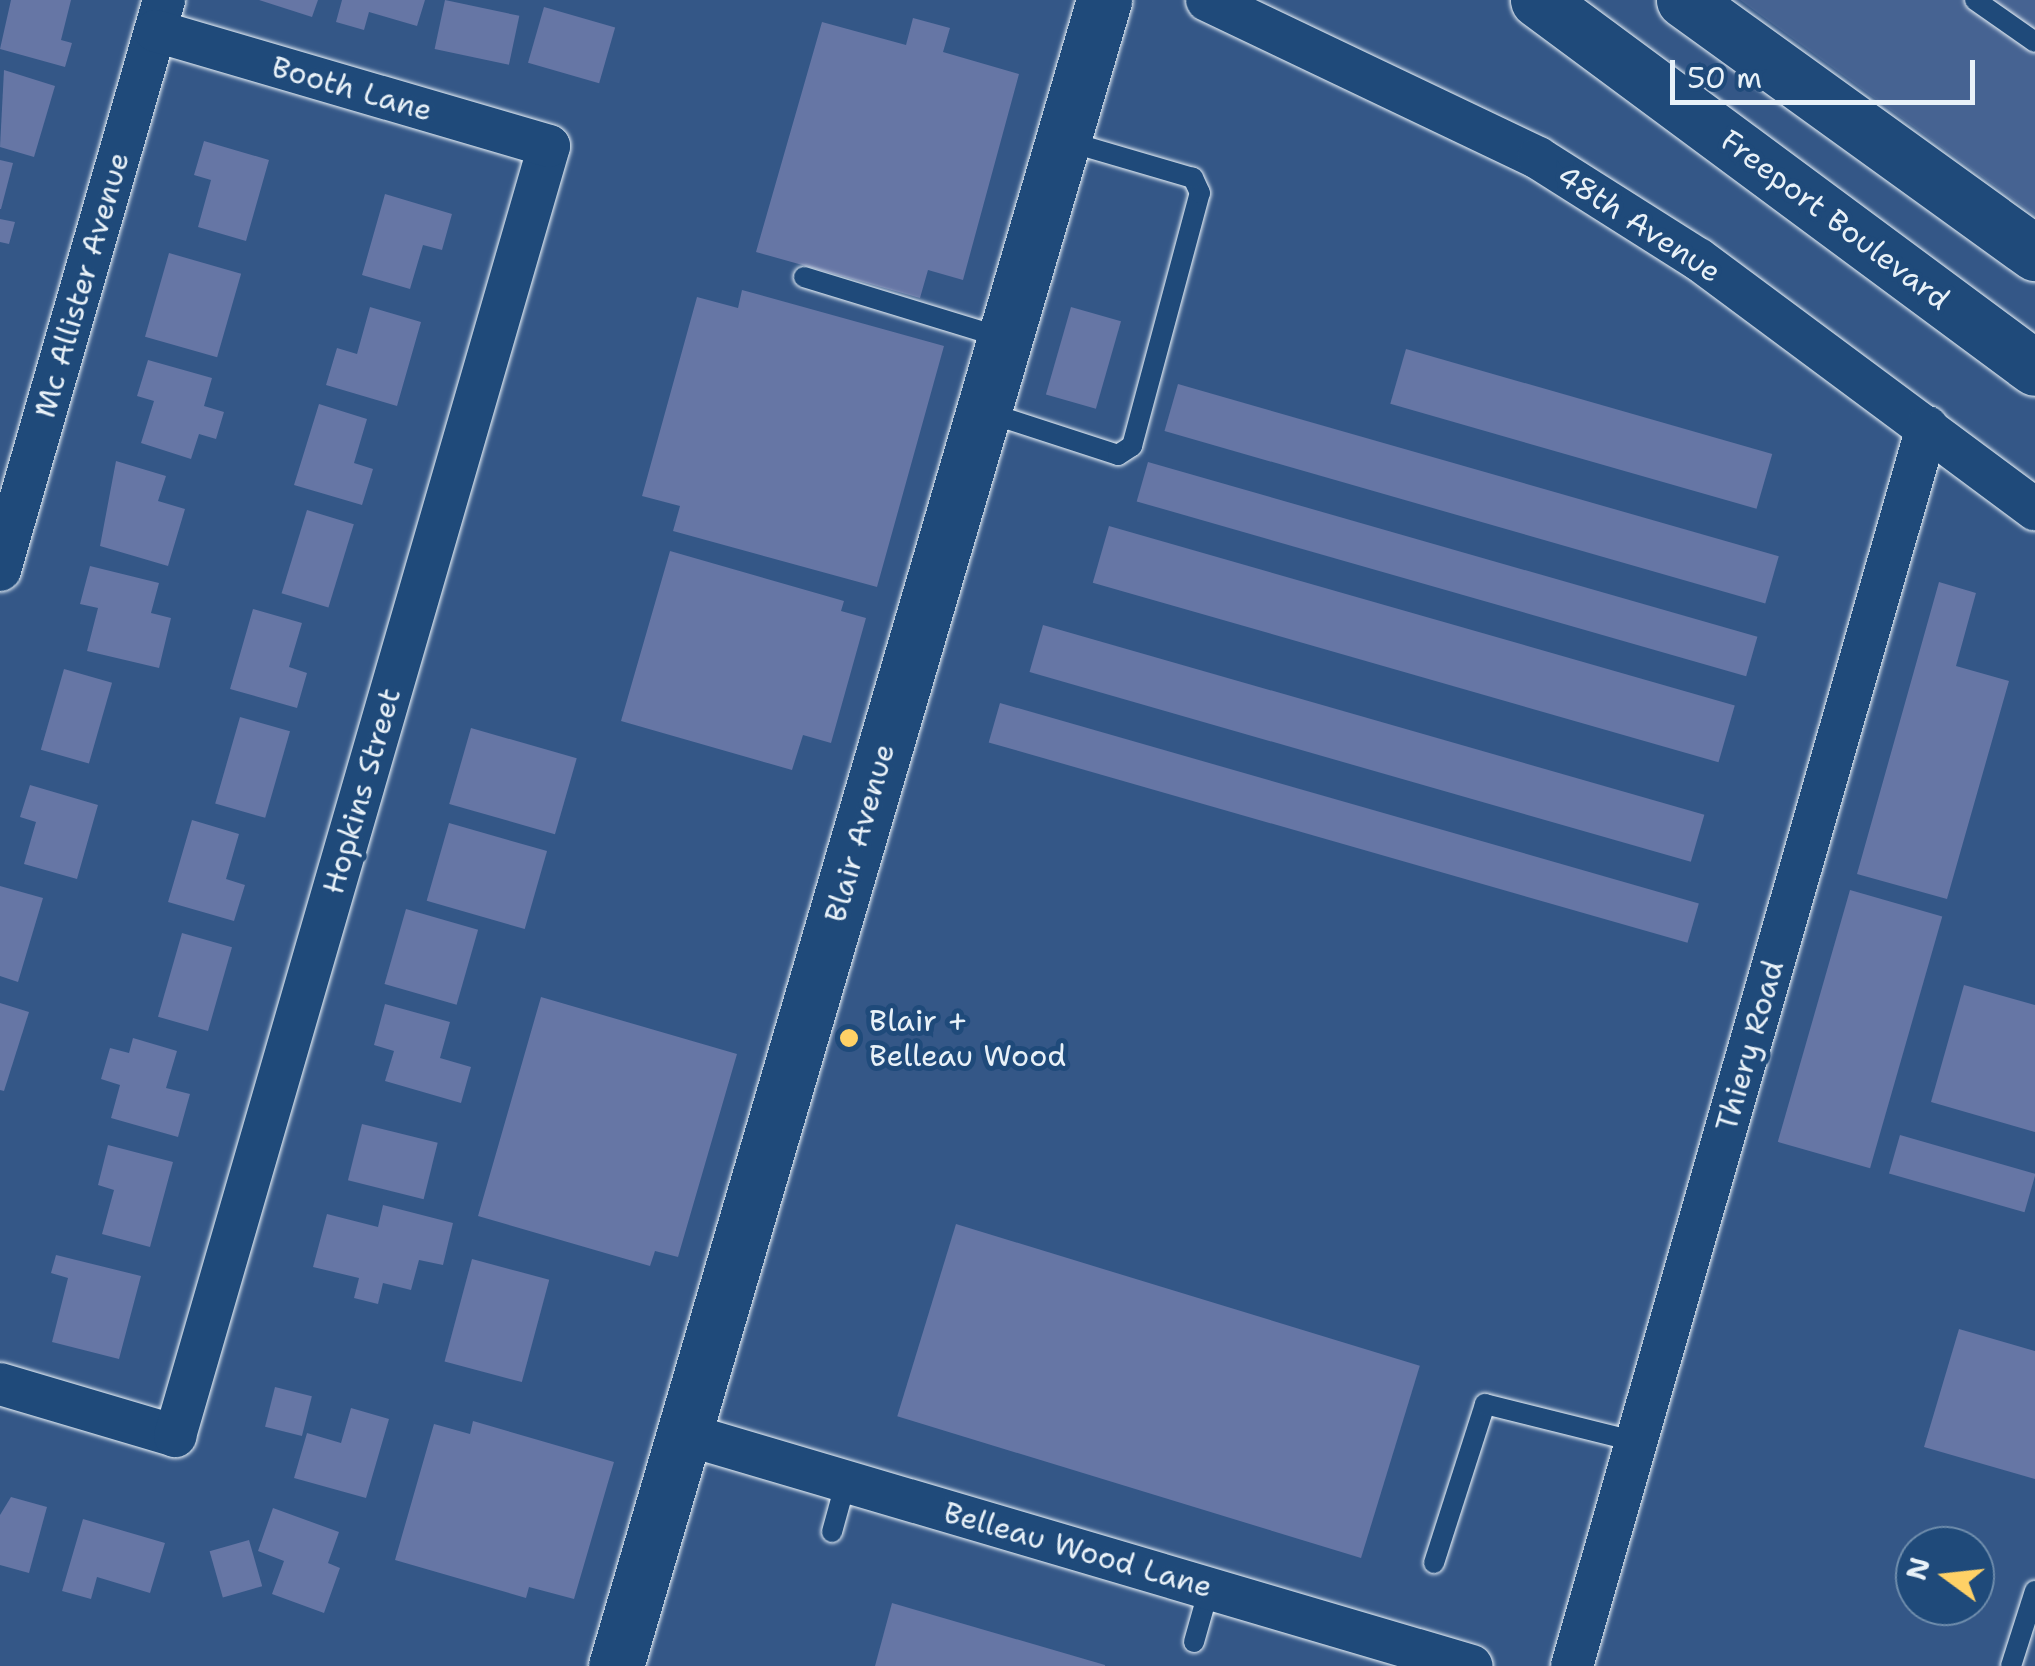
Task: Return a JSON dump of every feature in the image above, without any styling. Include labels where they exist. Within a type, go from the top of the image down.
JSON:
[{"type":"street","name":"Blair Avenue","points":[[616,1666],[1104,0]]},
{"type":"street","name":"48th Avenue","points":[[1207,0],[1538,158],[1698,259],[2035,509]]},
{"type":"street","name":"Freeport Boulevard","points":[[1538,0],[2035,368]]},
{"type":"street","points":[[1684,0],[2035,253]]},
{"type":"street","name":"Booth Lane","points":[[159,16],[550,146]]},
{"type":"street","name":"Mc Allister Avenue","points":[[0,570],[159,16]]},
{"type":"street","name":"Hopkins Street","points":[[0,1384],[174,1436],[550,146]]},
{"type":"street","name":"Thiery Road","points":[[1572,1666],[1927,427]]},
{"type":"street","name":"Belleau Wood Lane","points":[[684,1434],[1472,1666]]},
{"type":"lane","points":[[1976,0],[2035,42]]},
{"type":"lane","points":[[984,412],[1118,455],[1132,446],[1200,193],[1193,178],[1063,140]]},
{"type":"lane","points":[[804,277],[1005,338]]},
{"type":"lane","points":[[1434,1564],[1486,1404],[1637,1442]]},
{"type":"lane","points":[[832,1532],[846,1481]]},
{"type":"lane","points":[[1194,1642],[1209,1588]]},
{"type":"lane","points":[[2011,1666],[2035,1591]]},
{"type":"shaded area","points":[[1740,0],[2035,0],[2035,215]]},
{"type":"building","points":[[11,0],[71,0],[61,40],[72,43],[65,67],[0,49]]},
{"type":"building","points":[[259,0],[318,0],[312,17]]},
{"type":"building","points":[[342,0],[425,0],[417,26],[369,12],[364,30],[336,22]]},
{"type":"building","points":[[445,0],[519,16],[509,65],[435,49]]},
{"type":"building","points":[[544,7],[615,27],[599,83],[528,63]]},
{"type":"building","points":[[913,18],[950,28],[943,52],[1019,74],[963,280],[928,270],[920,298],[756,252],[822,22],[906,45]]},
{"type":"building","points":[[4,70],[55,86],[34,157],[0,147]]},
{"type":"building","points":[[204,141],[269,160],[246,241],[198,227],[211,180],[194,175]]},
{"type":"building","points":[[0,160],[13,163],[1,209],[0,209]]},
{"type":"building","points":[[385,194],[452,214],[442,250],[423,245],[410,289],[362,275]]},
{"type":"building","points":[[0,219],[15,222],[9,244],[0,242]]},
{"type":"building","points":[[169,253],[241,274],[217,357],[145,337]]},
{"type":"building","points":[[742,290],[944,346],[877,587],[673,531],[680,506],[642,496],[697,297],[738,308]]},
{"type":"building","points":[[370,307],[421,322],[397,406],[326,385],[337,348],[357,354]]},
{"type":"building","points":[[1071,307],[1121,321],[1096,409],[1046,394]]},
{"type":"building","points":[[1406,349],[1772,454],[1757,509],[1390,404]]},
{"type":"building","points":[[148,360],[212,378],[204,406],[224,412],[216,439],[199,434],[191,459],[141,443],[154,401],[137,396]]},
{"type":"building","points":[[1178,384],[1779,556],[1765,603],[1164,431]]},
{"type":"building","points":[[319,404],[367,419],[354,463],[373,469],[362,505],[294,485]]},
{"type":"building","points":[[116,461],[166,476],[158,501],[185,509],[168,566],[100,546]]},
{"type":"building","points":[[1148,462],[1757,637],[1746,676],[1137,501]]},
{"type":"building","points":[[307,510],[354,524],[328,608],[282,593]]},
{"type":"building","points":[[1109,526],[1735,705],[1719,762],[1093,583]]},
{"type":"building","points":[[670,551],[844,601],[841,611],[866,618],[831,743],[803,735],[792,770],[621,721]]},
{"type":"building","points":[[90,566],[159,583],[151,613],[171,618],[159,668],[87,651],[98,608],[80,604]]},
{"type":"building","points":[[1939,582],[1976,593],[1956,666],[2009,681],[1947,899],[1857,874]]},
{"type":"building","points":[[253,609],[302,623],[289,667],[307,673],[297,708],[230,689]]},
{"type":"building","points":[[1043,625],[1704,815],[1691,862],[1029,672]]},
{"type":"building","points":[[64,669],[112,683],[89,764],[41,750]]},
{"type":"building","points":[[1000,703],[1699,903],[1688,943],[989,742]]},
{"type":"building","points":[[240,717],[290,731],[265,818],[215,804]]},
{"type":"building","points":[[471,728],[577,758],[555,834],[449,804]]},
{"type":"building","points":[[30,785],[98,805],[77,879],[24,864],[36,822],[20,817]]},
{"type":"building","points":[[192,820],[239,834],[226,879],[245,885],[234,921],[168,902]]},
{"type":"building","points":[[449,823],[547,851],[525,929],[427,901]]},
{"type":"building","points":[[0,886],[43,898],[18,982],[0,976]]},
{"type":"building","points":[[1850,890],[1942,916],[1870,1168],[1778,1142]]},
{"type":"building","points":[[406,909],[478,930],[457,1005],[385,984]]},
{"type":"building","points":[[182,933],[232,947],[208,1031],[158,1017]]},
{"type":"building","points":[[1964,985],[2035,1005],[2035,1132],[1931,1102]]},
{"type":"building","points":[[541,997],[737,1054],[678,1257],[655,1251],[650,1266],[478,1216]]},
{"type":"building","points":[[0,1003],[29,1012],[4,1091],[0,1090]]},
{"type":"building","points":[[385,1004],[450,1022],[440,1058],[471,1067],[461,1103],[385,1081],[394,1051],[374,1045]]},
{"type":"building","points":[[133,1038],[177,1051],[166,1088],[190,1094],[178,1137],[111,1118],[120,1085],[101,1079],[110,1048],[129,1053]]},
{"type":"building","points":[[362,1124],[438,1143],[424,1199],[348,1180]]},
{"type":"building","points":[[1900,1135],[2035,1174],[2025,1212],[1889,1173]]},
{"type":"building","points":[[108,1145],[173,1162],[150,1247],[102,1234],[114,1190],[98,1185]]},
{"type":"building","points":[[383,1205],[453,1223],[443,1265],[419,1260],[411,1290],[383,1283],[378,1304],[354,1298],[359,1278],[313,1267],[327,1214],[378,1227]]},
{"type":"building","points":[[956,1224],[1420,1366],[1361,1558],[897,1416]]},
{"type":"building","points":[[56,1255],[141,1276],[119,1359],[52,1342],[68,1278],[51,1273]]},
{"type":"building","points":[[472,1259],[549,1280],[522,1382],[445,1361]]},
{"type":"building","points":[[1959,1329],[2035,1351],[2035,1479],[1924,1447]]},
{"type":"building","points":[[275,1387],[312,1396],[302,1436],[265,1427]]},
{"type":"building","points":[[351,1408],[389,1419],[366,1498],[294,1478],[307,1433],[341,1443]]},
{"type":"building","points":[[473,1421],[614,1462],[574,1599],[529,1587],[526,1598],[395,1560],[434,1424],[470,1434]]},
{"type":"building","points":[[11,1497],[47,1507],[29,1573],[0,1565],[0,1515]]},
{"type":"building","points":[[273,1508],[339,1532],[328,1563],[340,1568],[324,1613],[272,1594],[284,1561],[258,1551]]},
{"type":"building","points":[[83,1519],[165,1543],[150,1593],[97,1577],[91,1599],[62,1591]]},
{"type":"building","points":[[249,1540],[262,1586],[223,1597],[210,1551]]},
{"type":"building","points":[[892,1603],[1105,1665],[1105,1666],[875,1666]]},
{"type":"place","name":"Blair + Belleau Wood","points":[[849,1038]]}]
